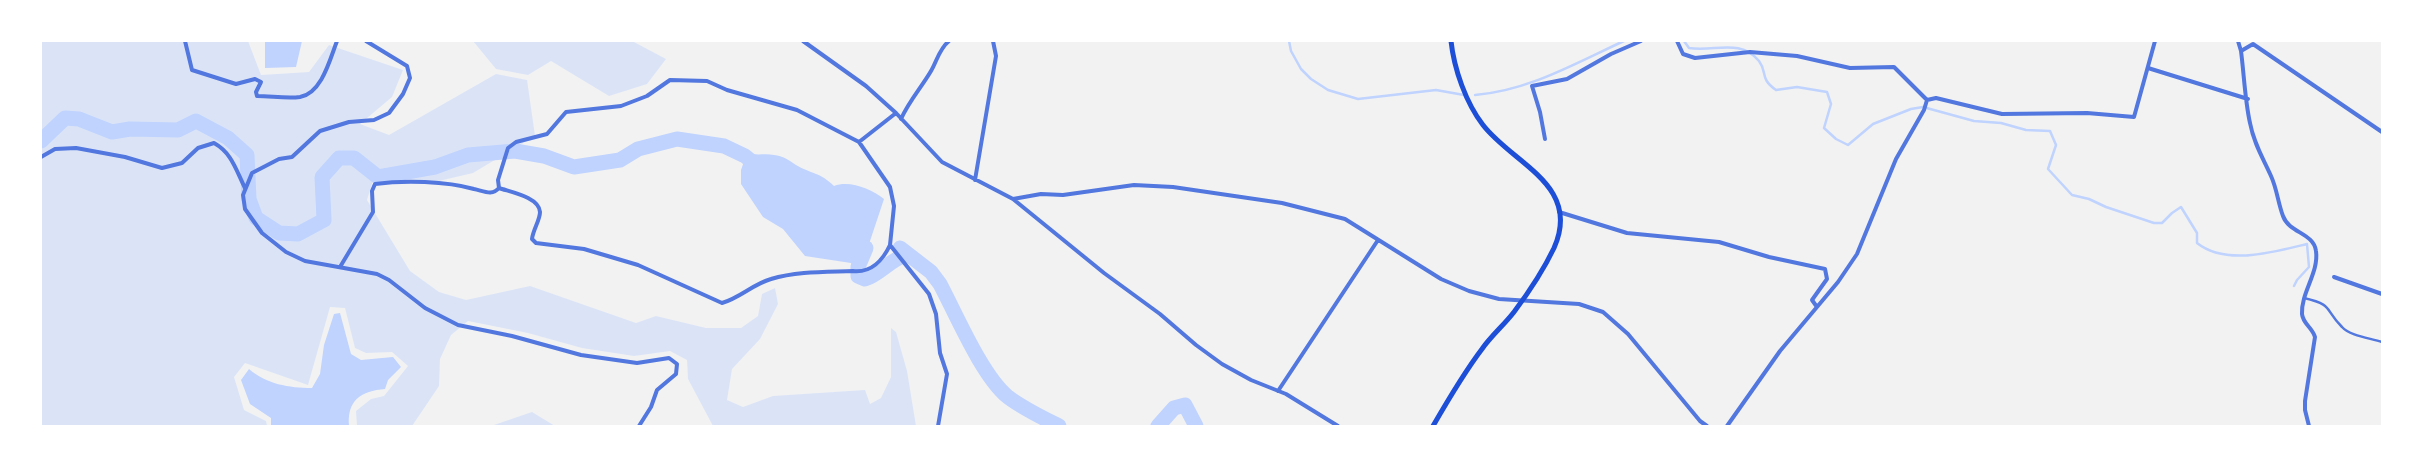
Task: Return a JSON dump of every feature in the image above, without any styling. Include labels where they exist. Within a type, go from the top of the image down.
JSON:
[{"type":"main road","points":[[1432,426],[1470,366],[1532,288],[1554,248],[1559,230],[1559,212],[1553,194],[1540,176],[1483,125],[1468,100],[1450,41]]},
{"type":"street","points":[[185,41],[192,70],[236,84],[255,79],[261,82],[256,92],[258,96],[301,97],[312,91],[318,84],[337,41]]},
{"type":"street","points":[[366,41],[408,66],[410,78],[404,94],[389,113],[374,120],[349,122],[320,130],[292,156],[279,159],[252,173],[243,195],[245,209],[262,233],[286,252],[305,261],[377,274],[389,280],[425,308],[458,325],[512,336],[580,355],[637,363],[669,358],[677,364],[676,374],[657,390],[651,407],[639,426]]},
{"type":"street","points":[[803,41],[866,86],[896,113],[942,162],[1014,199],[1104,273],[1160,314],[1196,346],[1229,368],[1278,391],[1338,426]]},
{"type":"street","points":[[901,119],[908,104],[930,72],[943,46],[949,41]]},
{"type":"street","points":[[975,180],[996,56],[993,41]]},
{"type":"street","points":[[1545,139],[1540,112],[1532,86],[1567,80],[1611,54],[1641,41]]},
{"type":"street","points":[[1677,41],[1682,54],[1695,58],[1750,52],[1797,56],[1850,68],[1894,67],[1926,102]]},
{"type":"street","points":[[1926,102],[1936,98],[2002,114],[2087,113],[2134,117],[2155,41]]},
{"type":"street","points":[[2238,41],[2248,99],[2249,122],[2256,146],[2272,177],[2284,218],[2290,228],[2311,240],[2316,250],[2314,271],[2304,298],[2302,314],[2304,322],[2313,331],[2315,337],[2305,401],[2309,426]]},
{"type":"street","points":[[2241,51],[2253,44],[2382,132]]},
{"type":"street","points":[[2148,68],[2248,99]]},
{"type":"street","points":[[340,267],[374,212],[372,191],[375,184],[457,184],[490,193],[499,188],[532,200],[538,206],[540,213],[532,233],[532,239],[536,243],[584,248],[638,265],[722,303],[731,301],[753,286],[787,275],[862,272],[873,268],[890,245],[894,206],[890,187],[859,142],[797,110],[728,90],[707,81],[670,80],[647,96],[621,106],[566,112],[547,134],[516,142],[508,148],[498,180],[499,188]]},
{"type":"street","points":[[1726,426],[1780,352],[1857,254],[1896,159],[1924,110],[1926,102]]},
{"type":"street","points":[[859,142],[896,113]]},
{"type":"street","points":[[41,158],[55,149],[76,148],[125,157],[162,168],[182,163],[198,148],[214,143],[223,148],[234,162],[245,188]]},
{"type":"street","points":[[1014,199],[1041,194],[1063,195],[1134,185],[1173,187],[1282,204],[1345,219],[1441,279],[1470,291],[1499,299],[1564,301],[1603,312],[1628,334],[1700,421],[1707,426]]},
{"type":"street","points":[[1559,212],[1627,233],[1719,242],[1768,257],[1825,269],[1826,279],[1812,300],[1817,307]]},
{"type":"street","points":[[1278,391],[1378,240]]},
{"type":"street","points":[[890,245],[929,294],[936,314],[940,353],[947,374],[938,426]]},
{"type":"street","points":[[2334,277],[2382,294]]},
{"type":"street","points":[[2304,298],[2325,304],[2347,332],[2382,342]]},
{"type":"shaded area","points":[[41,41],[248,41],[261,75],[309,72],[329,45],[403,70],[392,97],[360,124],[389,135],[496,74],[527,80],[535,136],[473,173],[426,184],[374,177],[367,200],[410,271],[439,292],[466,300],[530,286],[636,323],[656,316],[706,328],[741,328],[758,316],[762,294],[775,288],[778,304],[760,339],[732,369],[727,400],[743,407],[773,396],[865,390],[870,404],[881,398],[891,377],[891,328],[896,332],[907,371],[916,426],[713,426],[688,379],[687,360],[670,351],[634,356],[582,348],[528,333],[468,321],[451,335],[440,359],[439,386],[412,426],[357,426],[356,411],[371,399],[384,396],[408,366],[392,352],[366,353],[355,348],[345,308],[330,307],[308,385],[245,363],[234,377],[244,410],[266,421],[267,426],[41,426]]},
{"type":"shaded area","points":[[473,41],[632,41],[666,59],[647,84],[609,96],[551,61],[528,75],[496,69]]},
{"type":"shaded area","points":[[532,412],[555,426],[491,426]]},
{"type":"water","points":[[265,41],[302,41],[296,67],[265,68]]},
{"type":"water","points":[[747,153],[780,156],[829,181],[834,186],[847,184],[860,186],[884,199],[862,265],[853,266],[851,263],[805,256],[783,229],[763,217],[741,184],[741,170]]},
{"type":"water","points":[[340,313],[351,354],[361,360],[393,357],[401,367],[388,380],[385,389],[369,392],[353,403],[350,410],[349,426],[271,426],[271,418],[250,404],[241,380],[249,369],[270,382],[312,388],[320,374],[324,345],[334,314]]},
{"type":"waterway","points":[[1289,41],[1291,51],[1301,69],[1311,79],[1328,90],[1358,99],[1436,90],[1464,95]]},
{"type":"waterway","points":[[1475,95],[1514,88],[1533,82],[1570,67],[1624,41]]},
{"type":"waterway","points":[[1684,41],[1689,48],[1727,47],[1744,50],[1752,54],[1762,65],[1767,82],[1776,90],[1797,87],[1827,92],[1831,104],[1824,128],[1836,139],[1848,145],[1873,124],[1911,109],[1923,107],[1974,121],[2001,123],[2026,130],[2050,131],[2056,145],[2048,169],[2072,195],[2089,199],[2106,207],[2154,223],[2162,223],[2181,207],[2197,233],[2197,243],[2209,250],[2222,254],[2250,255],[2307,244],[2309,267],[2294,286]]},
{"type":"waterway","points":[[41,141],[65,118],[79,119],[112,132],[130,129],[178,130],[196,121],[228,138],[247,155],[249,199],[256,218],[279,233],[298,234],[324,220],[322,177],[339,158],[354,158],[378,177],[435,167],[468,155],[515,151],[544,156],[574,167],[620,160],[638,149],[677,139],[724,146],[745,156],[761,169]]},
{"type":"waterway","points":[[866,248],[858,267],[858,276],[865,279],[906,255]]},
{"type":"waterway","points":[[900,248],[931,272],[940,284],[979,360],[998,387],[1020,405],[1059,426]]},
{"type":"waterway","points":[[1158,426],[1174,408],[1185,405],[1196,426]]}]
